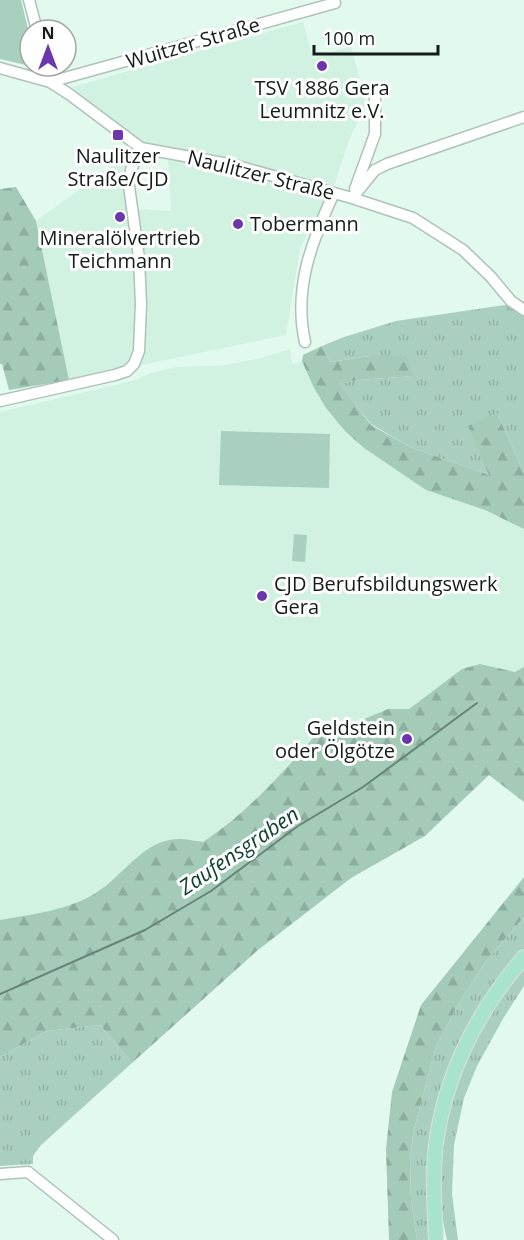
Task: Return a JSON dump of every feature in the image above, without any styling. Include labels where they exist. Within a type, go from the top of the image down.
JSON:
[{"type":"main road","points":[[437,1236],[434,1200],[437,1138],[443,1107],[464,1046],[485,1010],[524,957]]},
{"type":"street","points":[[29,0],[34,18]]},
{"type":"street","name":"Wuitzer Straße","points":[[50,82],[335,3]]},
{"type":"street","points":[[0,68],[50,82],[49,78]]},
{"type":"street","name":"Naulitzer Straße","points":[[50,82],[141,148],[234,165],[352,198],[413,218],[463,250],[491,277],[511,301],[524,309]]},
{"type":"street","points":[[352,198],[375,134],[375,99]]},
{"type":"street","points":[[352,198],[375,170],[387,164],[524,117]]},
{"type":"street","points":[[0,401],[127,371],[134,364],[139,351],[140,258],[129,186],[131,170],[141,148]]},
{"type":"street","points":[[304,342],[302,298],[306,261],[334,193]]},
{"type":"street","points":[[0,1174],[27,1172],[113,1240]]},
{"type":"shaded area","points":[[303,22],[313,58],[351,46],[366,104],[349,140],[334,186],[213,154],[144,144],[72,87]]},
{"type":"shaded area","points":[[128,154],[138,209],[171,211],[168,160],[211,166],[328,195],[300,248],[286,335],[69,380],[36,221]]},
{"type":"shaded area","name":"CJD Berufsbildungswerk Gera","points":[[290,349],[292,364],[302,361],[313,386],[364,448],[426,490],[485,510],[524,529],[524,667],[515,672],[480,664],[462,669],[409,709],[388,709],[364,719],[345,732],[324,725],[286,767],[274,784],[202,842],[178,839],[115,877],[97,892],[72,905],[0,920],[0,412],[132,381],[151,373],[177,367],[226,365]]},
{"type":"green space","points":[[0,0],[21,0],[25,18],[18,18],[18,63],[0,59]]},
{"type":"green space","points":[[16,187],[36,221],[69,380],[9,390],[2,364],[0,364],[0,189]]},
{"type":"green space","points":[[505,305],[524,315],[524,473],[497,413],[489,475],[410,447],[371,424],[338,384],[358,380],[413,376],[407,356],[370,356],[330,362],[322,346],[396,321]]},
{"type":"green space","points":[[322,346],[330,362],[370,356],[407,356],[414,376],[358,380],[339,384],[371,425],[410,447],[489,475],[468,426],[497,413],[524,473],[524,529],[485,510],[426,490],[364,448],[345,431],[326,408],[302,361],[303,355]]},
{"type":"green space","points":[[221,431],[330,434],[329,488],[219,485]]},
{"type":"green space","points":[[294,534],[307,535],[305,562],[292,561]]},
{"type":"green space","points":[[480,664],[515,672],[524,667],[524,802],[489,775],[425,836],[351,878],[258,950],[132,1063],[100,1025],[47,1031],[0,1057],[0,920],[74,904],[107,885],[145,851],[167,840],[203,842],[252,803],[324,725],[336,724],[345,732],[364,719],[388,709],[409,709],[462,669]]},
{"type":"green space","points":[[524,877],[524,917],[486,961],[462,998],[436,1046],[413,1133],[410,1162],[411,1199],[417,1240],[389,1240],[386,1149],[392,1092],[421,1005]]},
{"type":"green space","points":[[524,917],[524,949],[468,1029],[427,1197],[429,1240],[417,1240],[411,1199],[410,1162],[413,1133],[436,1046],[462,998],[486,961]]},
{"type":"green space","points":[[524,964],[524,986],[477,1066],[464,1098],[454,1145],[452,1194],[458,1240],[447,1240],[440,1187],[441,1159],[449,1105],[457,1078],[479,1029]]},
{"type":"green space","points":[[100,1025],[132,1063],[40,1146],[33,1156],[33,1164],[0,1166],[0,1057],[47,1031]]},
{"type":"waterway","name":"Zaufensgraben","points":[[0,994],[145,930],[211,891],[298,826],[363,787],[477,703]]},
{"type":"place","name":"TSV 1886 Gera Leumnitz e.V.","points":[[322,66]]},
{"type":"place","name":"Naulitzer Straße/CJD","points":[[118,135]]},
{"type":"place","name":"Mineralölvertrieb Teichmann","points":[[120,217]]},
{"type":"place","name":"Tobermann","points":[[238,224]]},
{"type":"place","name":"CJD Berufsbildungswerk Gera","points":[[262,596]]},
{"type":"place","name":"Geldstein oder Ölgötze","points":[[407,739]]}]
